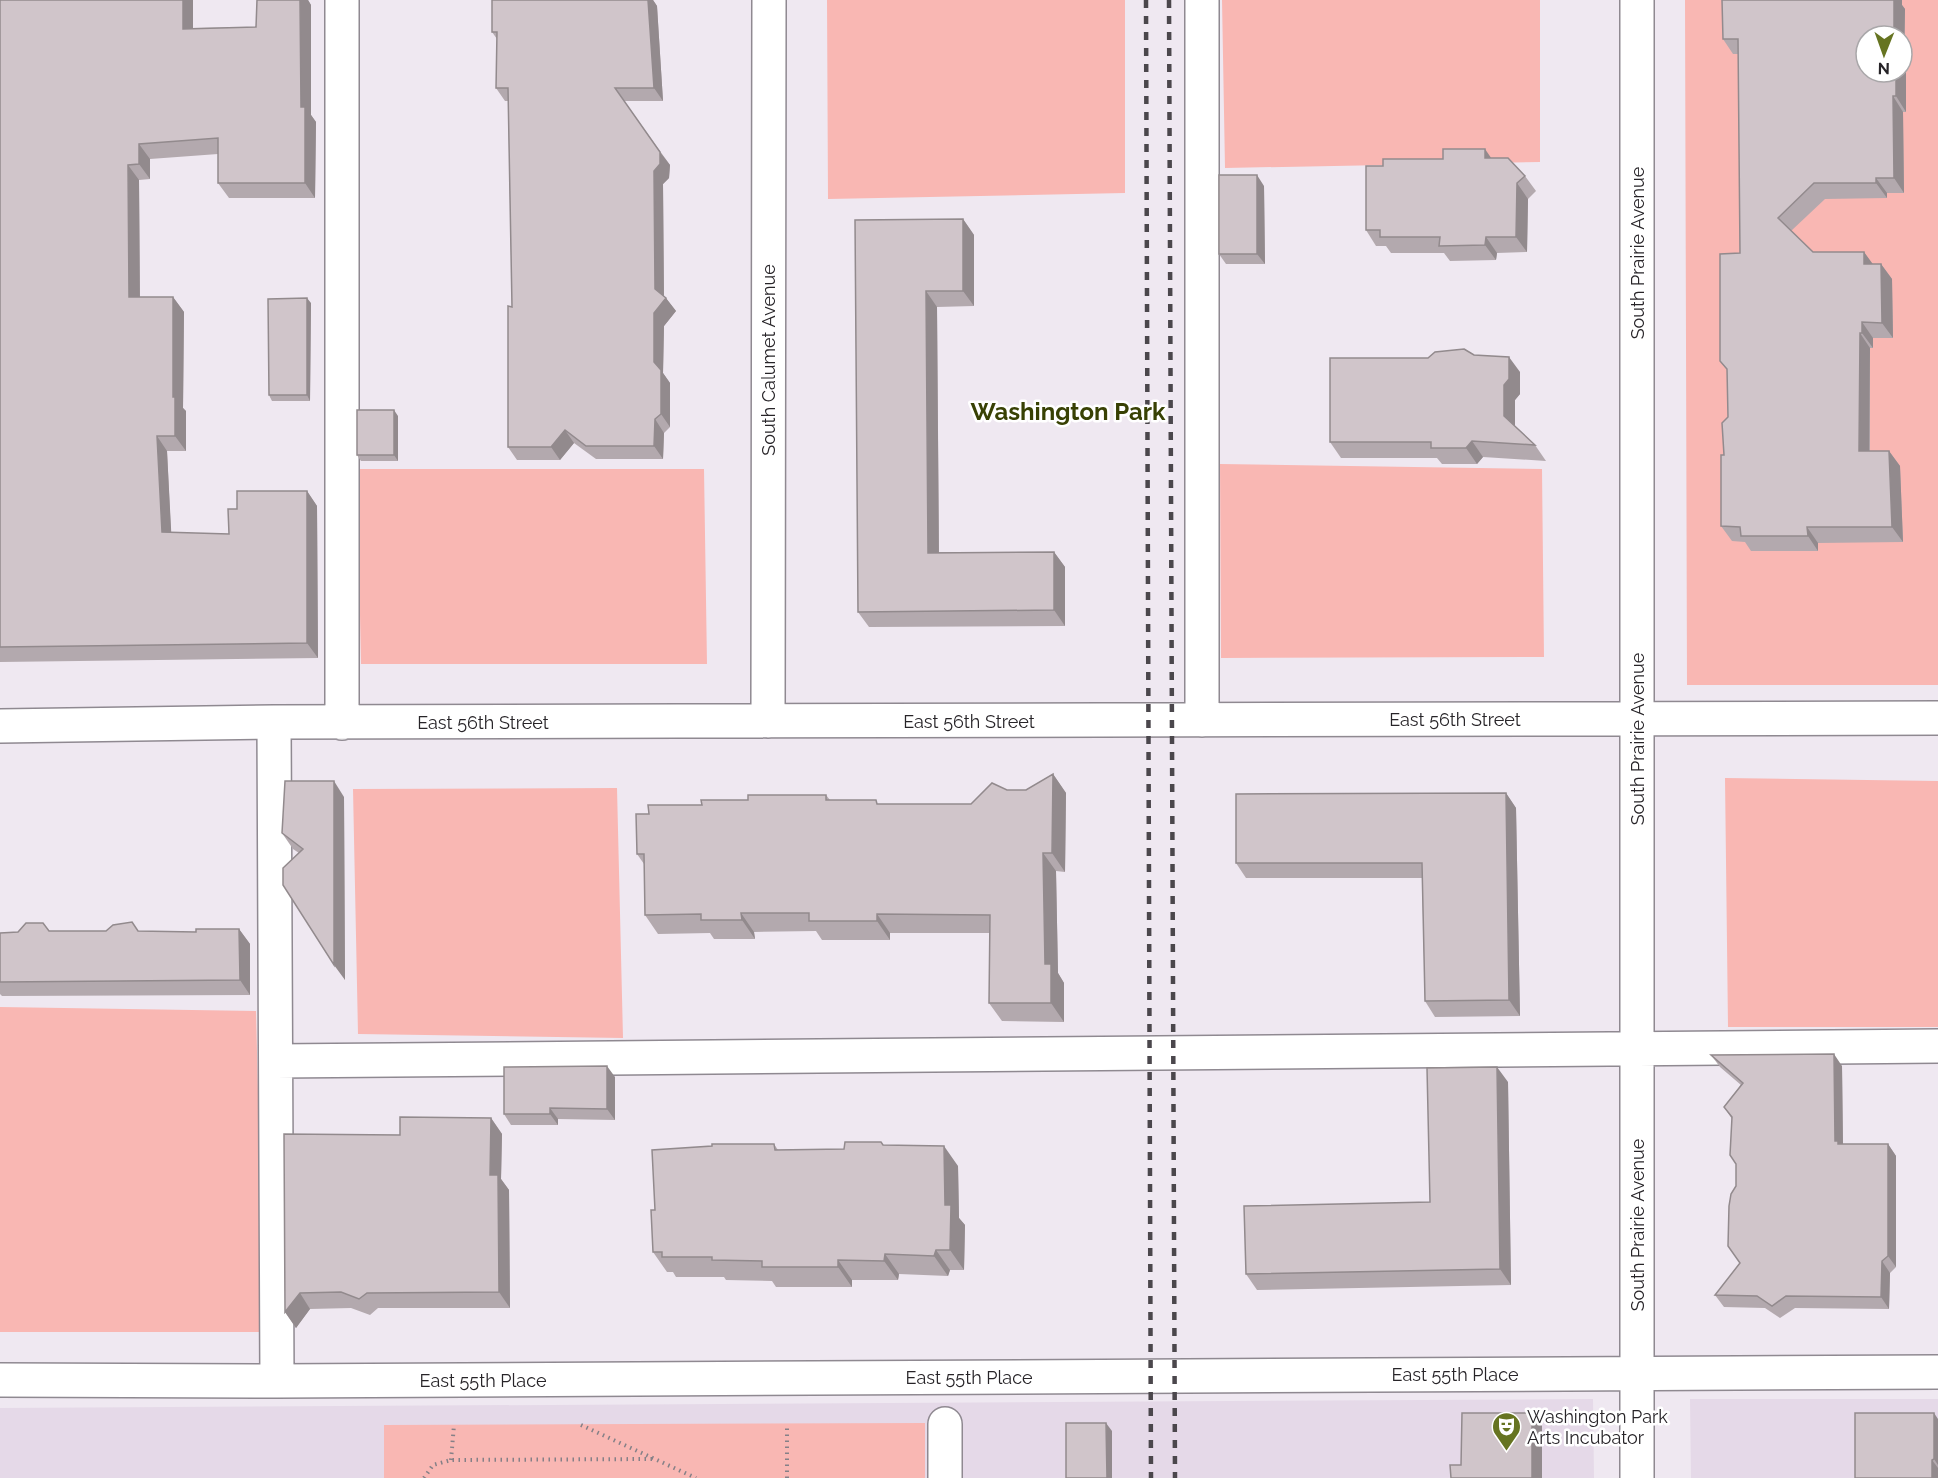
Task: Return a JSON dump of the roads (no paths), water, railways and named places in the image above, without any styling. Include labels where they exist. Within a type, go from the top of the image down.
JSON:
[{"type":"street","points":[[342,0],[342,723]]},
{"type":"street","name":"South Calumet Avenue","points":[[768,721],[769,0]]},
{"type":"street","points":[[1202,0],[1202,720]]},
{"type":"street","name":"South Prairie Avenue","points":[[1637,0],[1637,1478]]},
{"type":"street","name":"East 56th Street","points":[[0,726],[274,722],[1938,718]]},
{"type":"street","points":[[274,722],[277,1381]]},
{"type":"street","points":[[276,1061],[1938,1046]]},
{"type":"street","name":"East 55th Place","points":[[0,1380],[277,1381],[1938,1372]]},
{"type":"street","points":[[945,1424],[945,1478]]},
{"type":"railway","points":[[1146,0],[1151,1478]]},
{"type":"railway","points":[[1169,0],[1175,1478]]},
{"type":"place","name":"Washington Park Arts Incubator","points":[[1506,1452]]},
{"type":"district","name":"Washington Park","points":[[1068,411]]}]
